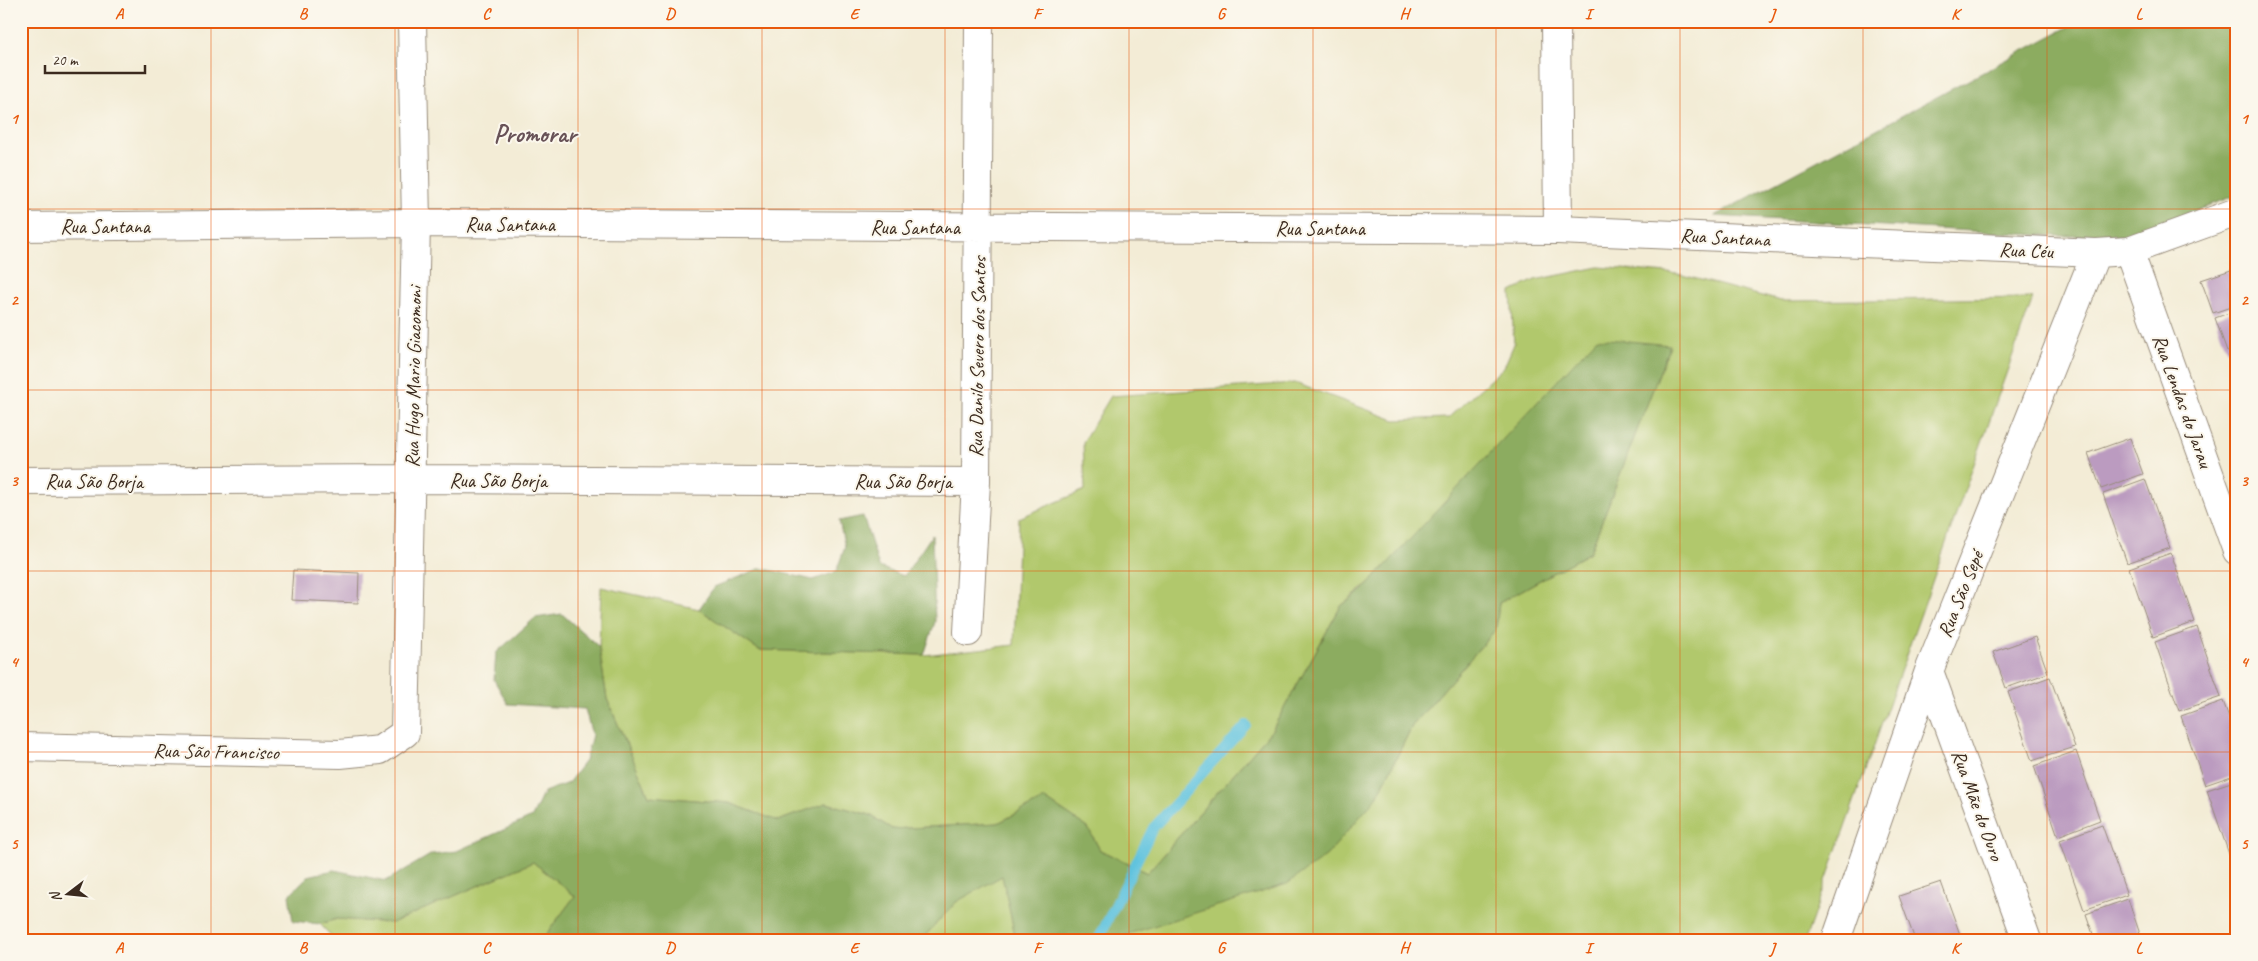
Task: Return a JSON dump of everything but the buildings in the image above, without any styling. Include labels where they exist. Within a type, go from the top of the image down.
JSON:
[{"type":"street","name":"Rua Hugo Mario Giacomoni","points":[[405,733],[416,224],[412,21]]},
{"type":"street","name":"Rua Danilo Severo dos Santos","points":[[968,632],[976,482],[979,21]]},
{"type":"street","points":[[1556,21],[1558,230]]},
{"type":"street","name":"Rua Céu","points":[[1809,241],[2096,253],[2129,251],[2237,212]]},
{"type":"street","name":"Rua Santana","points":[[21,227],[416,224],[1558,230],[1809,241]]},
{"type":"street","name":"Rua Lendas do Jarau","points":[[2129,251],[2237,551]]},
{"type":"street","name":"Rua São Sepé","points":[[1836,940],[1929,671],[2096,253]]},
{"type":"street","name":"Rua São Borja","points":[[21,481],[411,479],[976,482]]},
{"type":"street","name":"Rua Mãe do Ouro","points":[[1929,671],[2027,940]]},
{"type":"street","name":"Rua São Francisco","points":[[21,748],[340,754],[380,750],[405,733]]},
{"type":"green space","points":[[2079,21],[2237,21],[2237,195],[2125,236],[2056,236],[1714,216]]},
{"type":"green space","points":[[1599,267],[1678,274],[1781,301],[2033,298],[1805,940],[1124,940],[1124,935],[1377,797],[1412,726],[1496,629],[1499,603],[1590,552],[1670,345],[1341,606],[1272,730],[1147,873],[1100,850],[1088,828],[1045,799],[998,823],[892,829],[870,815],[827,803],[778,821],[729,803],[649,796],[607,699],[599,647],[601,587],[699,609],[759,650],[924,655],[1014,645],[1019,518],[1085,490],[1083,442],[1111,396],[1295,383],[1395,420],[1448,418],[1504,367],[1514,344],[1511,292],[1535,280]]},
{"type":"green space","points":[[1597,338],[1670,345],[1590,552],[1499,603],[1496,629],[1412,726],[1377,797],[1327,855],[1287,884],[1125,935],[1124,940],[1016,940],[1002,876],[956,902],[921,940],[698,940],[691,935],[686,940],[542,940],[575,896],[533,862],[392,923],[337,919],[320,924],[293,921],[289,895],[308,876],[334,870],[386,881],[432,854],[457,851],[532,817],[544,792],[568,783],[585,761],[592,735],[585,709],[508,704],[494,680],[496,653],[535,618],[562,614],[599,647],[607,699],[649,796],[729,803],[778,821],[826,803],[870,815],[892,829],[998,823],[1045,799],[1088,828],[1100,850],[1147,873],[1272,730],[1341,606],[1363,590]]},
{"type":"green space","points":[[863,516],[879,567],[904,576],[932,535],[935,622],[924,655],[759,650],[699,609],[714,587],[761,568],[813,580],[836,572],[845,547],[839,521]]},
{"type":"green space","points":[[533,862],[575,896],[542,940],[335,940],[320,924],[337,919],[392,923]]},
{"type":"green space","points":[[1002,875],[1016,940],[921,940],[956,902]]},
{"type":"waterway","points":[[1098,940],[1153,828],[1246,725]]},
{"type":"district","name":"Promorar","points":[[535,133]]}]
